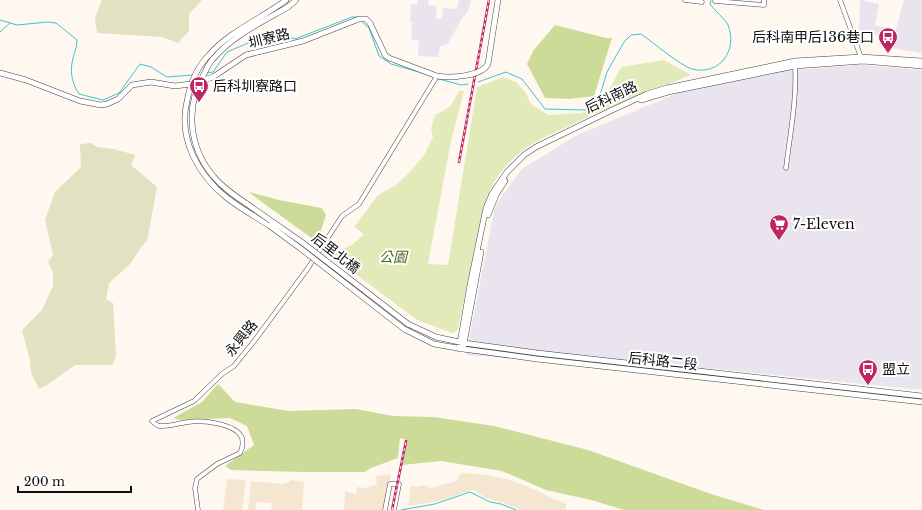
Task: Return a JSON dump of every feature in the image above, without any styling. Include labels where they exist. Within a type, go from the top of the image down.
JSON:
[{"type":"street","points":[[191,84],[208,55],[286,0]]},
{"type":"street","points":[[199,82],[212,60],[229,40],[288,7],[296,0]]},
{"type":"street","name":"圳寮路","points":[[0,73],[26,80],[80,101],[101,105],[111,103],[118,99],[132,85],[151,82],[175,86],[199,82],[213,77],[246,56],[303,41],[359,19],[366,19],[370,23],[385,55],[389,58],[437,76],[460,76],[483,70],[487,67],[498,0]]},
{"type":"street","points":[[685,0],[702,2]]},
{"type":"street","points":[[715,1],[764,5],[764,0]]},
{"type":"street","points":[[840,0],[862,59]]},
{"type":"street","name":"后科南路","points":[[461,349],[472,285],[490,210],[496,195],[514,168],[537,150],[611,113],[651,96],[795,64],[862,59],[922,61]]},
{"type":"street","name":"后科南路","points":[[862,59],[922,66]]},
{"type":"street","points":[[786,168],[796,78],[795,64]]},
{"type":"street","name":"永興路","points":[[198,510],[195,488],[197,479],[217,464],[240,453],[243,445],[241,435],[237,430],[216,423],[189,421],[174,425],[160,426],[152,421],[194,401],[222,374],[234,366],[308,268],[342,216],[359,204],[437,76]]},
{"type":"street","name":"后里北橋","points":[[199,82],[193,98],[191,124],[194,139],[206,166],[214,177],[232,194],[303,243],[408,324]]},
{"type":"street","name":"后里北橋","points":[[191,84],[186,106],[185,120],[189,148],[197,164],[208,179],[224,195],[300,248],[404,329]]},
{"type":"street","name":"后科路二段","points":[[408,324],[436,337],[462,343],[726,374],[888,395],[922,402]]},
{"type":"street","name":"后科路二段","points":[[404,329],[434,344],[461,349],[726,380],[888,395],[922,396]]},
{"type":"street","points":[[600,360],[600,366]]},
{"type":"street","points":[[726,374],[726,380]]},
{"type":"street","points":[[385,510],[390,484],[399,484],[394,510]]},
{"type":"shaded area","points":[[418,0],[429,0],[428,5],[437,6],[436,19],[442,19],[443,8],[457,9],[459,0],[471,0],[468,11],[462,18],[448,44],[440,46],[438,57],[418,56],[419,41],[411,39],[411,4],[417,5]]},
{"type":"shaded area","points":[[860,0],[879,4],[875,25],[894,29],[892,38],[859,32]]},
{"type":"shaded area","points":[[904,0],[922,0],[922,53],[891,48]]},
{"type":"shaded area","points":[[859,65],[922,70],[922,390],[716,369],[466,355],[495,206],[522,169],[577,135],[678,93],[781,71]]},
{"type":"shaded area","points":[[461,473],[487,475],[511,480],[566,503],[566,510],[520,510],[486,498],[474,490],[441,501],[408,506],[411,486],[417,487],[425,485],[430,488],[457,481]]},
{"type":"shaded area","points":[[391,474],[384,510],[344,510],[345,491],[356,494],[357,487],[368,488],[369,486],[377,485],[376,476]]},
{"type":"shaded area","points":[[227,479],[246,480],[242,510],[223,510]]},
{"type":"shaded area","points":[[292,480],[304,482],[302,510],[271,510],[272,503],[256,502],[255,510],[248,510],[251,481],[284,484]]},
{"type":"green space","points":[[102,0],[202,0],[189,14],[189,31],[178,43],[162,37],[97,33],[95,18]]},
{"type":"green space","points":[[555,25],[606,38],[612,38],[594,96],[570,99],[545,98],[527,64],[533,51]]},
{"type":"green space","name":"公園","points":[[664,60],[691,75],[597,113],[540,140],[521,152],[509,162],[499,174],[488,194],[483,208],[458,329],[456,332],[452,333],[417,320],[330,255],[333,250],[342,249],[350,245],[364,234],[354,227],[378,195],[396,185],[411,171],[424,155],[433,137],[431,128],[435,115],[450,107],[459,91],[464,91],[451,141],[428,264],[448,265],[477,87],[504,77],[516,82],[525,92],[531,104],[548,115],[581,113],[595,109],[605,97],[621,67]]},
{"type":"green space","points":[[91,143],[97,147],[114,149],[135,155],[131,165],[157,187],[147,241],[130,264],[109,283],[106,299],[113,303],[116,357],[112,365],[75,365],[39,389],[31,373],[30,360],[22,330],[42,310],[53,286],[53,272],[48,262],[53,255],[45,220],[55,192],[81,167],[80,144]]},
{"type":"green space","points":[[249,192],[279,200],[322,208],[326,215],[317,242],[259,200]]},
{"type":"green space","points":[[218,384],[235,402],[289,411],[356,409],[393,416],[434,417],[494,426],[588,450],[711,494],[764,510],[624,510],[591,500],[546,490],[502,471],[441,461],[402,465],[407,440],[400,438],[398,458],[371,468],[365,472],[231,470],[225,466],[254,445],[247,426],[230,418],[180,420],[173,418],[202,402]]},
{"type":"waterway","points":[[478,82],[506,72],[522,79],[545,109],[585,110],[597,105],[607,72],[624,42],[631,35],[641,34],[687,67],[702,70],[711,69],[724,59],[731,43],[728,25],[710,4],[711,0]]},
{"type":"waterway","points":[[207,73],[213,72],[227,52],[274,32],[295,39],[352,17],[357,17]]},
{"type":"waterway","points":[[0,20],[17,25],[48,22],[56,23],[77,40],[71,71],[75,87],[79,94],[103,100],[119,93],[140,64],[151,67],[167,77],[192,75]]},
{"type":"waterway","points":[[361,21],[369,28],[379,56],[391,64],[429,75]]},
{"type":"waterway","points":[[0,32],[10,23]]},
{"type":"waterway","points":[[439,79],[461,85],[468,84]]},
{"type":"waterway","points":[[401,510],[435,504],[470,492],[490,502],[501,504],[516,510]]},
{"type":"railway","points":[[459,162],[489,0]]},
{"type":"railway","points":[[392,510],[406,441]]},
{"type":"place","name":"后科南甲后136巷口","points":[[888,54]]},
{"type":"place","name":"后科圳寮路口","points":[[199,103]]},
{"type":"place","name":"7-Eleven","points":[[779,241]]},
{"type":"place","name":"盟立","points":[[868,386]]}]
